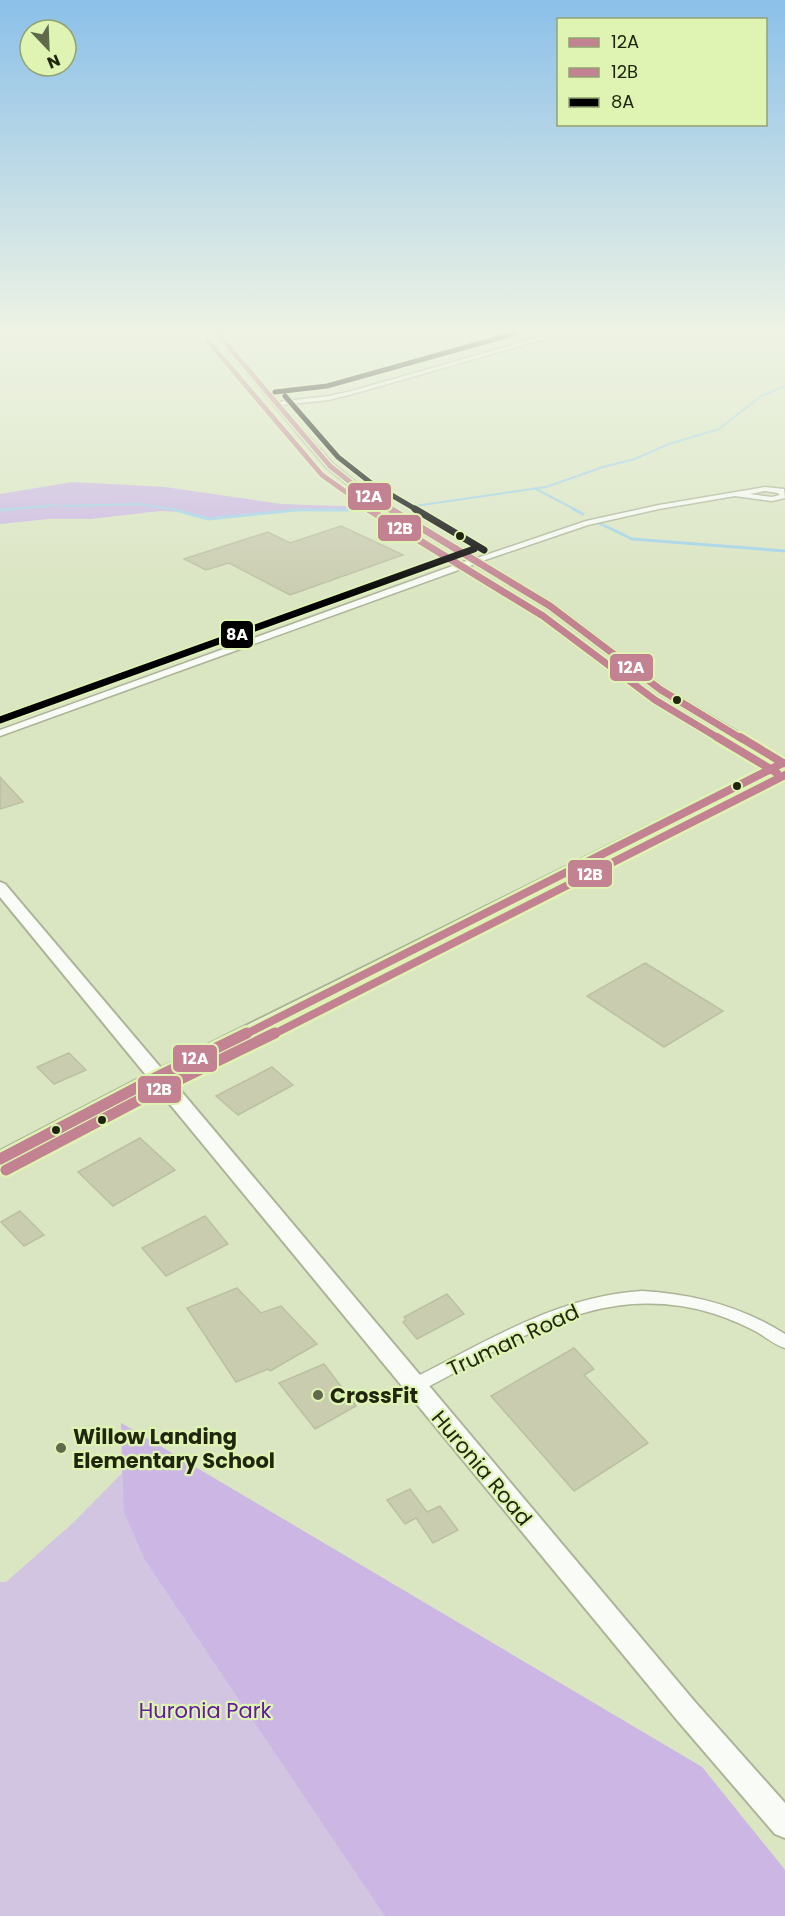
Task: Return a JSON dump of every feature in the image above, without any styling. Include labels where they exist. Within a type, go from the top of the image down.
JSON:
[{"type":"main road","points":[[0,1159],[157,1077],[307,1004],[784,763]]},
{"type":"main road","name":"Huronia Road","points":[[0,887],[686,1711],[785,1824]]},
{"type":"street","points":[[292,422],[330,466],[364,493],[478,560],[550,606],[661,690],[784,763]]},
{"type":"street","points":[[0,733],[586,523],[659,507],[734,494],[765,489],[780,490],[784,496],[772,499],[734,494]]},
{"type":"street","name":"Truman Road","points":[[414,1386],[533,1327],[594,1303],[656,1296],[718,1308],[785,1342]]},
{"type":"green space","name":"Huronia Park","points":[[121,1423],[702,1767],[785,1870],[785,1916],[0,1916],[0,1582],[6,1582],[73,1523],[122,1473]]},
{"type":"shaded area","points":[[73,482],[165,487],[281,504],[368,507],[331,511],[297,510],[208,519],[183,512],[160,511],[91,519],[48,519],[0,524],[0,494]]},
{"type":"shaded area","points":[[121,1423],[702,1767],[785,1870],[785,1916],[385,1916],[145,1560],[124,1512]]},
{"type":"building","points":[[341,526],[403,555],[290,595],[229,563],[206,570],[184,559],[268,532],[290,543]]},
{"type":"building","points":[[0,777],[23,802],[0,809]]},
{"type":"building","points":[[645,963],[723,1011],[664,1047],[587,996]]},
{"type":"building","points":[[69,1053],[86,1070],[54,1084],[37,1067]]},
{"type":"building","points":[[272,1067],[293,1085],[238,1115],[216,1096]]},
{"type":"building","points":[[140,1138],[175,1170],[113,1206],[78,1172]]},
{"type":"building","points":[[20,1211],[44,1235],[24,1246],[1,1222]]},
{"type":"building","points":[[205,1216],[228,1244],[166,1276],[142,1248]]},
{"type":"building","points":[[237,1288],[261,1313],[281,1306],[317,1344],[270,1371],[268,1369],[236,1382],[187,1308]]},
{"type":"building","points":[[447,1294],[464,1314],[417,1339],[403,1322],[406,1320],[404,1317]]},
{"type":"building","points":[[574,1348],[594,1369],[584,1375],[648,1443],[574,1491],[491,1396]]},
{"type":"building","name":"CrossFit","points":[[324,1364],[356,1406],[315,1429],[279,1383]]},
{"type":"building","points":[[410,1489],[427,1512],[440,1506],[458,1530],[433,1543],[416,1518],[405,1524],[387,1500]]},
{"type":"waterway","points":[[535,489],[635,459],[669,444],[719,429],[727,422]]},
{"type":"waterway","points":[[408,507],[535,489]]},
{"type":"waterway","points":[[535,489],[576,510]]},
{"type":"waterway","points":[[62,506],[137,504],[173,509]]},
{"type":"waterway","points":[[13,509],[0,510],[56,505]]},
{"type":"waterway","points":[[173,509],[178,510]]},
{"type":"waterway","points":[[173,509],[208,519],[297,510]]},
{"type":"waterway","points":[[573,509],[583,514]]},
{"type":"waterway","points":[[297,510],[365,510]]},
{"type":"waterway","points":[[599,523],[632,539],[785,551]]},
{"type":"transit line","name":"12B","points":[[276,422],[322,475],[357,502],[543,616],[655,700],[777,773]]},
{"type":"transit line","name":"12A","points":[[291,422],[330,466],[364,493],[550,606],[661,690],[783,763]]},
{"type":"transit line","name":"8A","points":[[308,422],[338,457],[371,483],[484,550]]},
{"type":"transit line","name":"8A","points":[[0,720],[474,549]]},
{"type":"transit line","name":"12A","points":[[0,1159],[157,1077],[291,1012],[783,763]]},
{"type":"transit line","name":"12B","points":[[6,1170],[162,1088],[296,1023],[785,775]]},
{"type":"place","name":"CrossFit","points":[[318,1395]]},
{"type":"place","name":"Willow Landing Elementary School","points":[[61,1448]]}]
